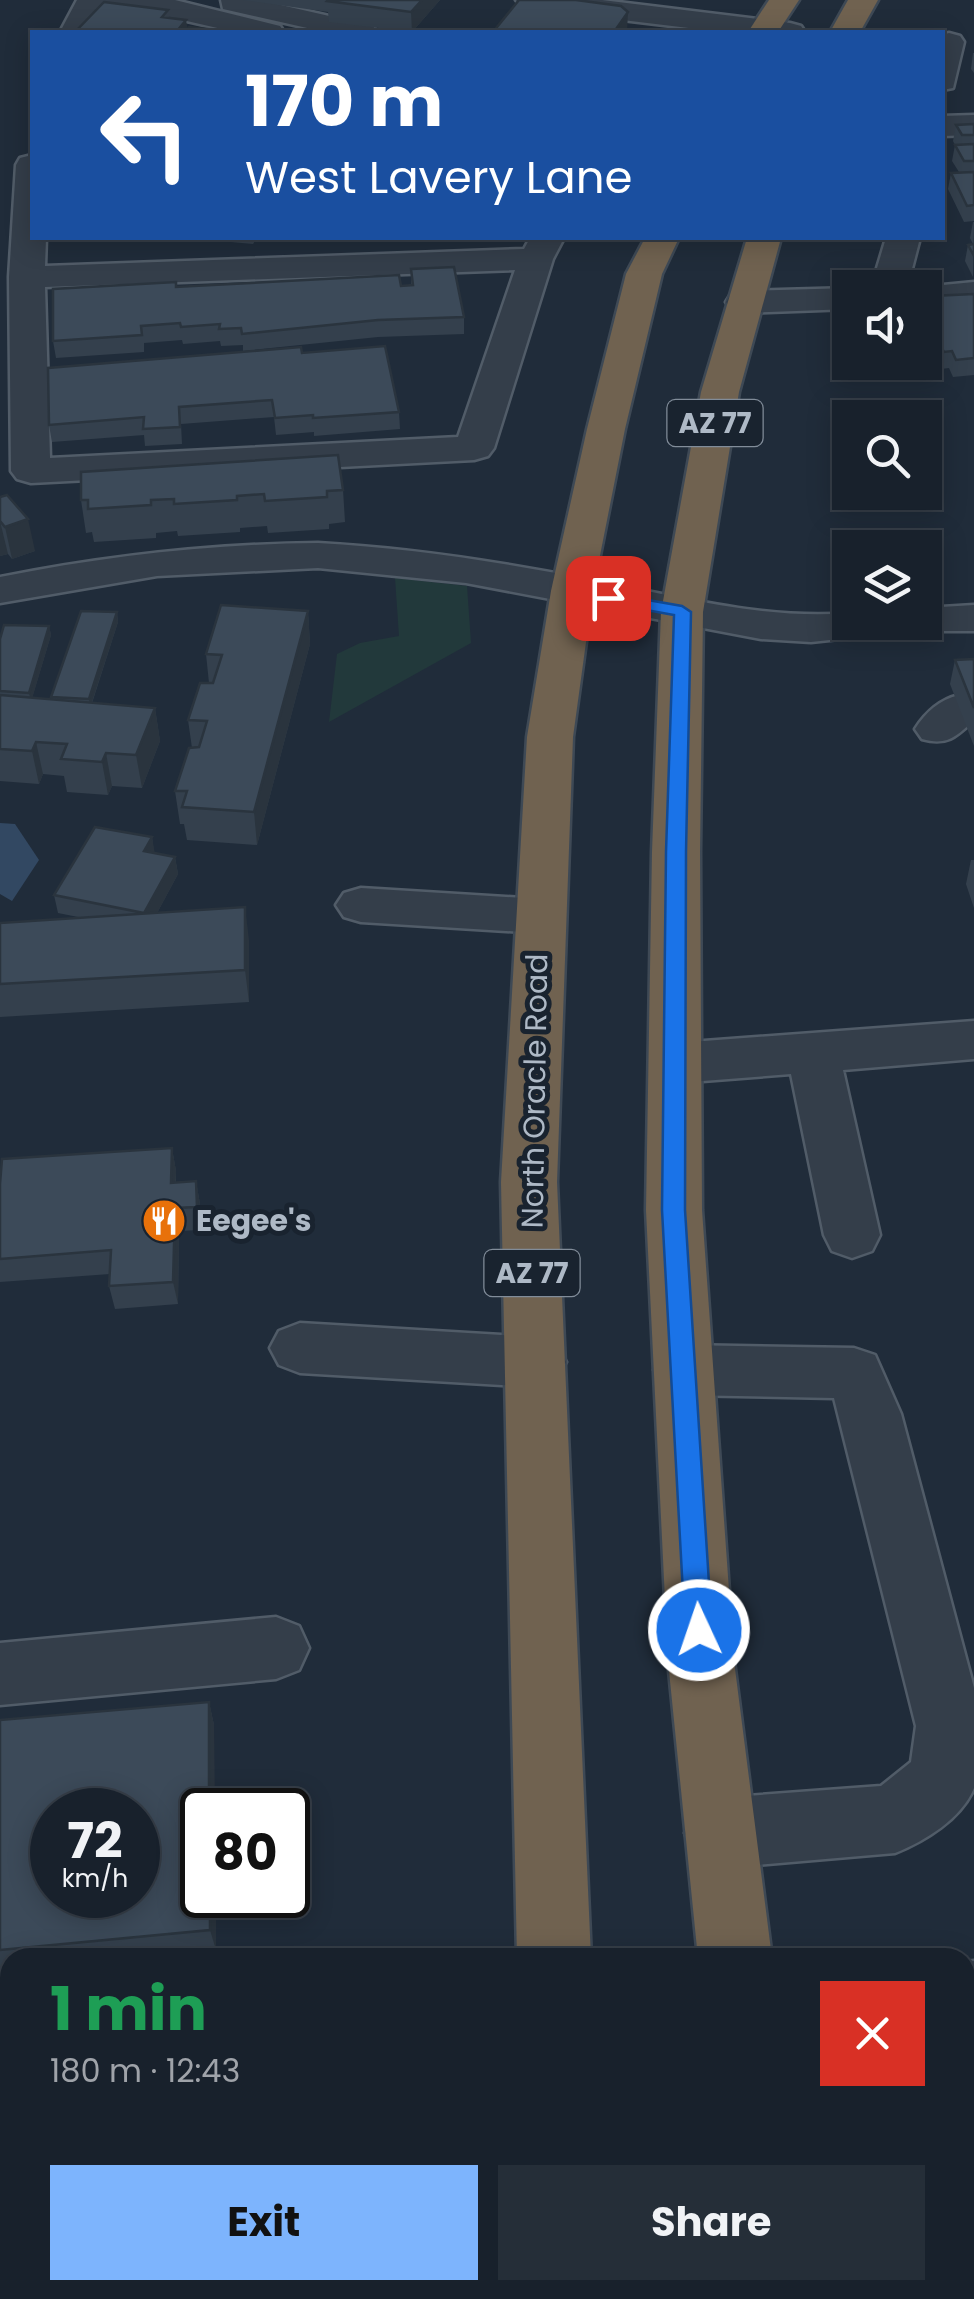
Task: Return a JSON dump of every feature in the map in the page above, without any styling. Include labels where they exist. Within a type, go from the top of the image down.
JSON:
[{"type":"highway","points":[[772,30],[784,0]]},
{"type":"highway","points":[[846,30],[863,0]]},
{"type":"highway","name":"North Oracle Road","points":[[554,1948],[529,1182],[550,737],[572,591],[644,274],[661,240]]},
{"type":"highway","name":"AZ 77","points":[[733,1948],[701,1661],[674,1210],[676,852],[682,612],[720,392],[763,240]]},
{"type":"street","points":[[75,30],[84,9],[95,0]]},
{"type":"street","points":[[120,0],[144,1],[261,30]]},
{"type":"street","points":[[220,0],[353,30]]},
{"type":"street","points":[[531,0],[764,30]]},
{"type":"street","points":[[945,72],[955,41]]},
{"type":"street","points":[[945,126],[974,125]]},
{"type":"street","points":[[27,277],[430,263],[542,248],[474,448],[31,471],[27,277],[30,210]]},
{"type":"street","points":[[393,240],[430,263]]},
{"type":"street","points":[[894,270],[902,240]]},
{"type":"street","points":[[942,294],[974,292]]},
{"type":"street","points":[[744,302],[832,299]]},
{"type":"street","points":[[0,590],[116,566],[298,557],[422,564],[761,626],[832,626]]},
{"type":"street","points":[[942,620],[974,618]]},
{"type":"street","points":[[361,905],[539,916]]},
{"type":"street","points":[[677,1063],[974,1040]]},
{"type":"street","points":[[813,1052],[852,1234]]},
{"type":"street","points":[[300,1348],[536,1362]]},
{"type":"street","points":[[684,1370],[854,1373],[871,1414],[950,1726],[944,1780],[895,1819],[720,1833]]},
{"type":"street","points":[[0,1674],[276,1648]]},
{"type":"green space","points":[[395,578],[467,586],[471,643],[329,722],[337,654],[360,643],[399,636]]},
{"type":"water","points":[[0,823],[15,824],[39,860],[12,901],[0,894]]},
{"type":"building","points":[[328,0],[422,0],[411,12]]},
{"type":"building","points":[[519,0],[576,0],[621,6],[628,12],[615,30],[495,30]]},
{"type":"building","points":[[104,2],[168,10],[162,17],[186,20],[178,30],[77,30]]},
{"type":"building","points":[[974,124],[974,135],[962,135],[956,125]]},
{"type":"building","points":[[974,144],[974,161],[964,161],[955,145]]},
{"type":"building","points":[[974,172],[974,205],[967,206],[951,173]]},
{"type":"building","points":[[454,267],[464,317],[378,320],[242,334],[241,328],[219,329],[220,324],[181,327],[180,323],[141,326],[142,335],[53,341],[53,289],[399,275],[401,286],[413,285],[411,269]]},
{"type":"building","points":[[974,294],[974,358],[956,360],[952,351],[944,352],[942,296]]},
{"type":"building","points":[[385,346],[399,412],[275,418],[272,400],[179,407],[180,427],[143,429],[144,417],[49,425],[48,368],[301,347],[302,353]]},
{"type":"building","points":[[338,455],[343,490],[327,491],[327,497],[265,501],[264,494],[237,496],[237,500],[174,504],[174,499],[151,500],[151,505],[88,509],[88,500],[81,500],[81,472]]},
{"type":"building","points":[[7,495],[28,519],[5,527],[0,521],[0,497]]},
{"type":"building","points":[[221,605],[308,611],[254,812],[182,807],[187,791],[175,791],[189,748],[199,747],[207,721],[188,720],[200,683],[213,683],[222,655],[206,654]]},
{"type":"building","points":[[81,611],[117,612],[89,699],[51,697]]},
{"type":"building","points":[[4,625],[49,626],[29,693],[0,691],[0,639]]},
{"type":"building","points":[[974,659],[974,708],[955,660]]},
{"type":"building","points":[[0,695],[155,708],[136,755],[106,753],[102,762],[61,759],[67,744],[36,742],[32,751],[0,749]]},
{"type":"building","points":[[95,827],[152,837],[144,851],[175,857],[144,913],[54,895]]},
{"type":"building","points":[[245,907],[245,970],[0,984],[0,923]]},
{"type":"building","points":[[172,1148],[171,1183],[196,1181],[197,1207],[175,1208],[173,1282],[109,1286],[111,1250],[0,1259],[2,1159]]},
{"type":"building","points":[[209,1702],[209,1788],[180,1788],[180,1918],[210,1918],[210,1930],[0,1948],[0,1720]]},
{"type":"place","name":"Eegee's","points":[[164,1221]]},
{"type":"route","points":[[608,598],[682,612],[674,1210],[699,1630]]}]
